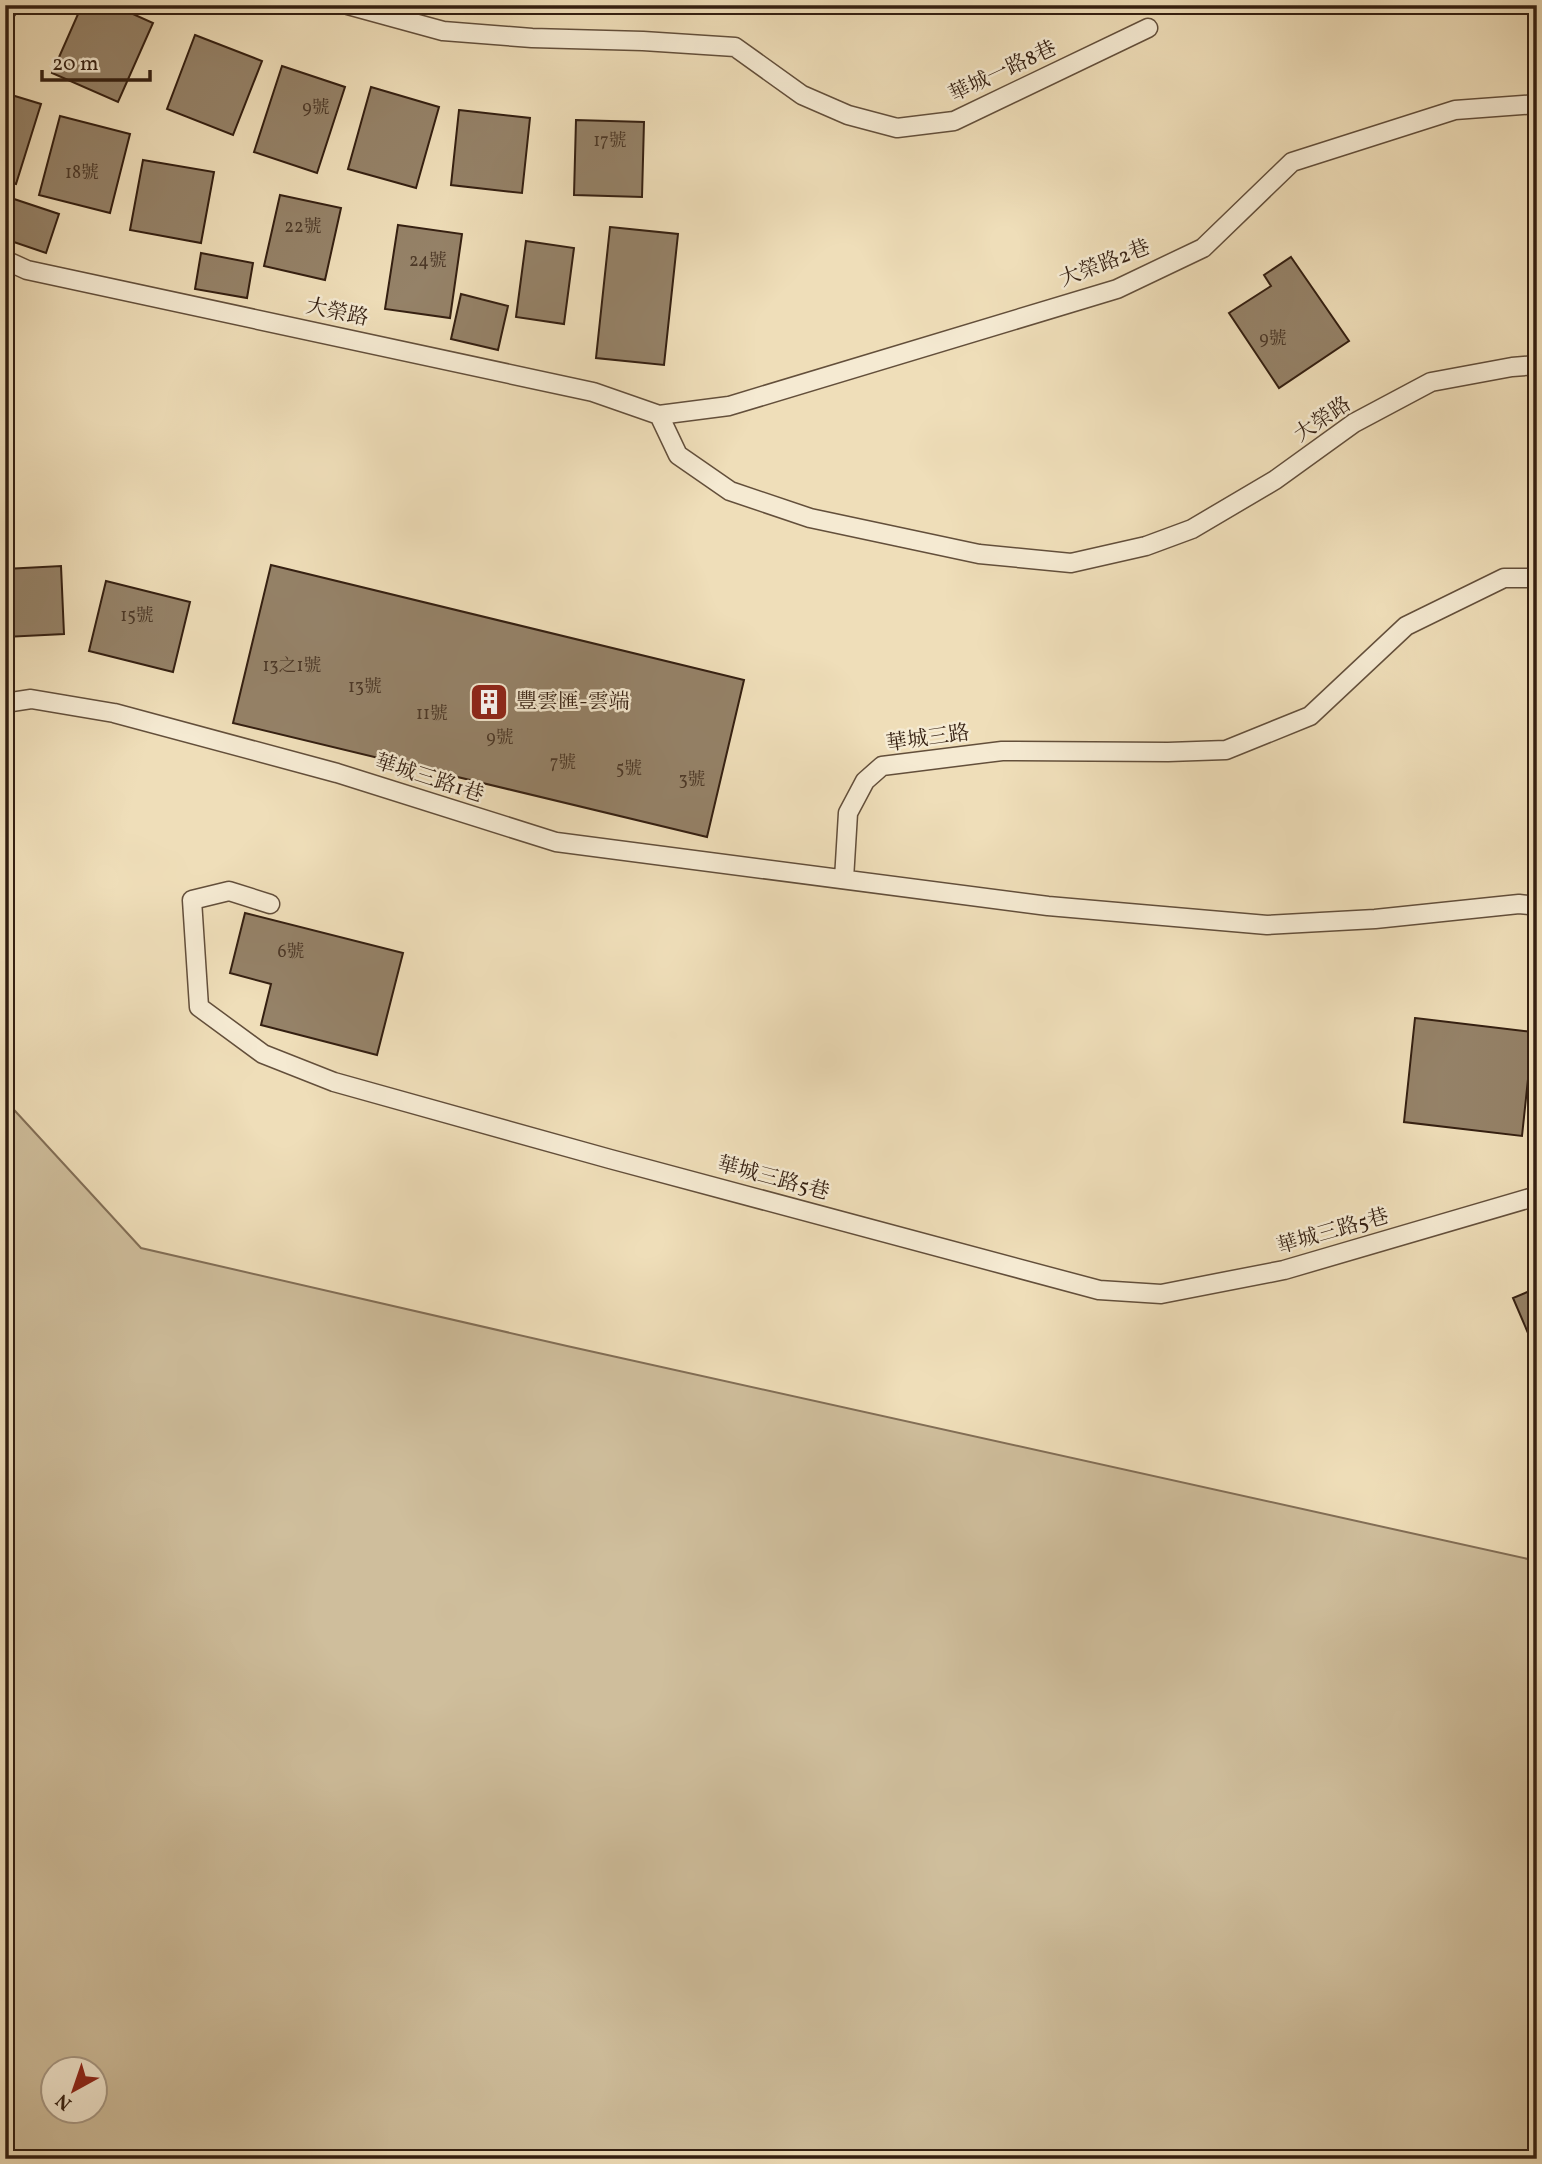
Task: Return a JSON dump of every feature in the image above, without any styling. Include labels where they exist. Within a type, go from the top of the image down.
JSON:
[{"type":"lane","name":"華城一路8巷","points":[[348,5],[443,31],[735,47],[802,95],[848,115],[897,128],[954,121],[1148,28]]},
{"type":"lane","name":"大榮路2巷","points":[[659,415],[729,406],[1117,289],[1203,248],[1292,162],[1455,110],[1537,104]]},
{"type":"lane","name":"大榮路","points":[[5,260],[27,270],[593,392],[659,415],[678,455],[730,491],[810,518],[979,554],[1071,563],[1146,545],[1192,529],[1275,481],[1354,423],[1431,382],[1537,365]]},
{"type":"lane","name":"華城三路","points":[[844,879],[848,813],[865,780],[882,766],[1002,751],[1226,750],[1310,716],[1406,626],[1504,578],[1537,578]]},
{"type":"lane","name":"華城三路1巷","points":[[5,703],[31,699],[114,713],[337,773],[556,842],[844,879]]},
{"type":"lane","points":[[844,879],[1048,906],[1267,925],[1374,919],[1519,904],[1537,906]]},
{"type":"lane","name":"華城三路5巷","points":[[270,904],[229,891],[192,900],[199,1007],[263,1054],[334,1082],[387,1097],[1099,1290],[1161,1294],[1284,1270],[1537,1196]]},
{"type":"shaded area","points":[[5,1100],[141,1248],[567,1346],[1537,1561],[1537,2159],[5,2159]]},
{"type":"building","points":[[5,5],[21,5],[5,31]]},
{"type":"building","points":[[82,5],[113,5],[153,23],[118,102],[52,73]]},
{"type":"building","points":[[195,35],[262,61],[233,135],[167,109]]},
{"type":"building","points":[[282,66],[345,87],[317,173],[254,152]]},
{"type":"building","points":[[371,87],[439,107],[416,188],[348,169]]},
{"type":"building","points":[[5,93],[41,104],[16,184],[5,181]]},
{"type":"building","points":[[459,110],[530,118],[522,193],[451,185]]},
{"type":"building","points":[[60,116],[130,134],[110,213],[39,195]]},
{"type":"building","points":[[576,120],[644,122],[642,197],[574,195]]},
{"type":"building","points":[[143,160],[214,172],[201,243],[130,230]]},
{"type":"building","points":[[280,195],[341,208],[325,280],[264,266]]},
{"type":"building","points":[[5,196],[59,214],[46,253],[5,239]]},
{"type":"building","points":[[398,225],[462,234],[450,318],[385,309]]},
{"type":"building","points":[[610,227],[678,234],[664,365],[596,358]]},
{"type":"building","points":[[526,241],[574,248],[564,324],[516,317]]},
{"type":"building","points":[[201,253],[253,263],[247,298],[195,289]]},
{"type":"building","points":[[1291,257],[1349,341],[1279,388],[1229,313],[1271,286],[1264,275]]},
{"type":"building","points":[[461,294],[508,306],[498,350],[451,339]]},
{"type":"building","name":"豐雲匯-雲端","points":[[271,565],[744,680],[707,837],[233,723]]},
{"type":"building","points":[[61,566],[64,634],[5,637],[5,569]]},
{"type":"building","points":[[106,581],[190,602],[173,672],[89,651]]},
{"type":"building","points":[[245,913],[403,953],[377,1055],[261,1025],[271,984],[230,973]]},
{"type":"building","points":[[1415,1018],[1533,1032],[1522,1136],[1404,1122]]},
{"type":"building","points":[[1537,1288],[1537,1354],[1513,1298]]},
{"type":"place","name":"豐雲匯-雲端","points":[[489,702]]}]
